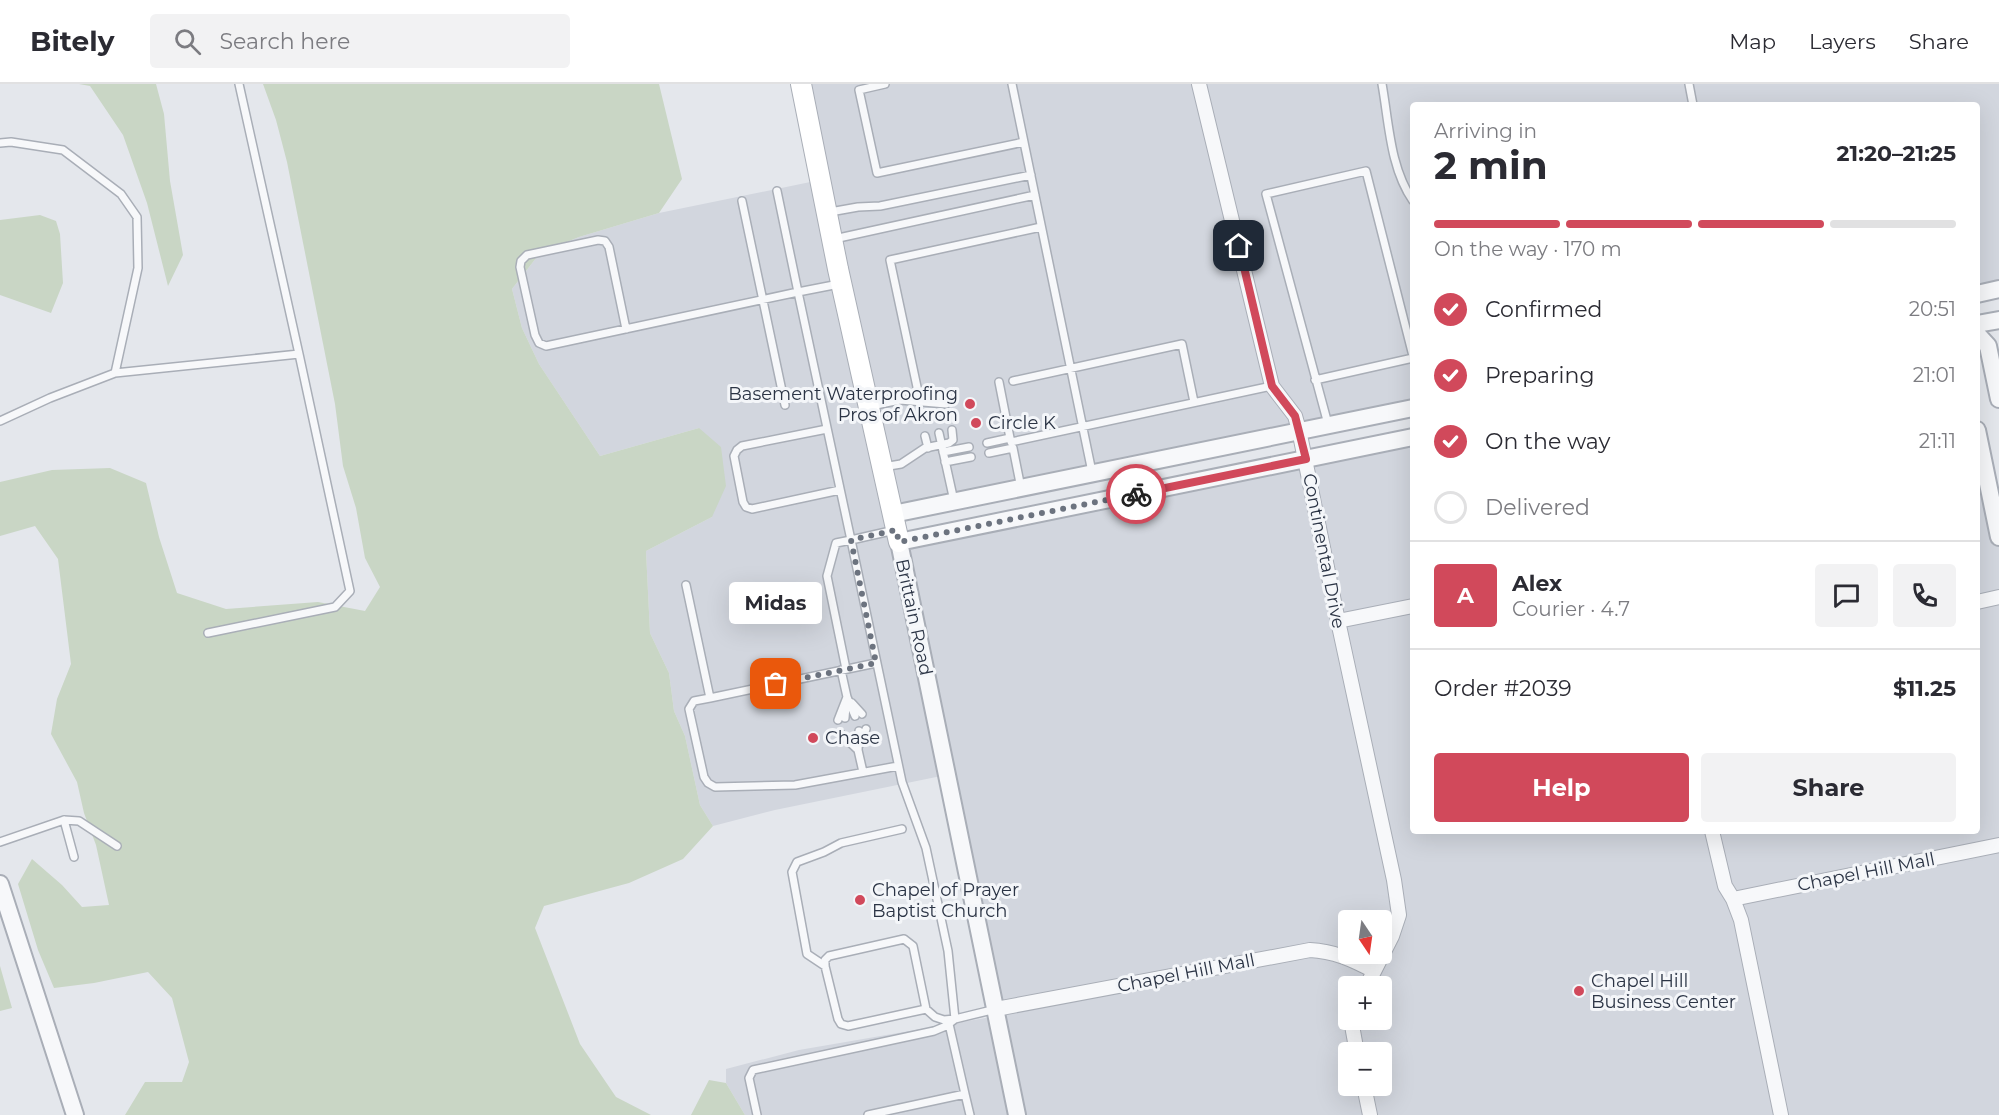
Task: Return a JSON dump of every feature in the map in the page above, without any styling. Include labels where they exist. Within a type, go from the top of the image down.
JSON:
[{"type":"main road","name":"Brittain Road","points":[[801,84],[841,283],[896,529]]},
{"type":"street","name":"Continental Drive","points":[[1199,84],[1272,386],[1295,416],[1299,430],[1394,880],[1399,915],[1392,936],[1372,976]]},
{"type":"street","points":[[1980,293],[1999,289]]},
{"type":"street","points":[[1980,323],[1999,320]]},
{"type":"street","points":[[1980,337],[1988,346],[1998,391]]},
{"type":"street","points":[[896,529],[954,502],[1410,409]]},
{"type":"street","points":[[896,529],[1306,459],[1410,438]]},
{"type":"street","points":[[1980,445],[1999,537]]},
{"type":"street","name":"Brittain Road","points":[[896,529],[1017,1115]]},
{"type":"street","points":[[1980,601],[1999,597]]},
{"type":"street","points":[[1338,621],[1410,607]]},
{"type":"street","points":[[1713,834],[1725,886],[1741,920],[1781,1115]]},
{"type":"street","name":"Chapel Hill Mall","points":[[1733,899],[1999,845]]},
{"type":"street","points":[[0,884],[75,1115]]},
{"type":"street","name":"Chapel Hill Mall","points":[[996,1010],[1310,950],[1348,957],[1374,971]]},
{"type":"street","points":[[1366,1096],[1370,1115]]},
{"type":"lane","points":[[208,633],[335,608],[350,591],[240,84]]},
{"type":"lane","points":[[885,84],[858,87],[877,173],[1024,142]]},
{"type":"lane","points":[[1012,84],[1092,473]]},
{"type":"lane","points":[[1382,84],[1396,166],[1410,196]]},
{"type":"lane","points":[[1689,84],[1693,102]]},
{"type":"lane","points":[[0,143],[10,142],[63,150],[121,194],[137,217],[138,268],[115,373]]},
{"type":"lane","points":[[1328,424],[1266,194],[1366,171],[1410,345]]},
{"type":"lane","points":[[827,213],[858,207],[880,206],[1030,175]]},
{"type":"lane","points":[[777,191],[898,766],[926,848],[948,951],[955,1019]]},
{"type":"lane","points":[[832,239],[1035,195]]},
{"type":"lane","points":[[742,201],[785,405]]},
{"type":"lane","points":[[919,410],[890,260],[1041,227]]},
{"type":"lane","points":[[626,329],[609,248],[605,241],[598,240],[527,255],[521,261],[520,267],[535,336],[539,343],[546,346],[763,300],[841,283]]},
{"type":"lane","points":[[1014,381],[1182,345],[1194,402]]},
{"type":"lane","points":[[0,421],[50,398],[115,373],[299,354]]},
{"type":"lane","points":[[1316,380],[1410,358]]},
{"type":"lane","points":[[999,382],[1021,488]]},
{"type":"lane","points":[[987,443],[1012,442],[1272,386]]},
{"type":"lane","points":[[869,406],[900,400],[946,404]]},
{"type":"lane","points":[[828,429],[742,446],[737,450],[734,456],[743,502],[746,507],[752,509],[840,490]]},
{"type":"lane","points":[[942,449],[953,440],[952,430]]},
{"type":"lane","points":[[939,433],[954,502]]},
{"type":"lane","points":[[925,436],[928,448]]},
{"type":"lane","points":[[989,453],[1012,442]]},
{"type":"lane","points":[[883,467],[901,464],[928,448],[969,447]]},
{"type":"lane","points":[[945,462],[971,457]]},
{"type":"lane","points":[[842,719],[847,697],[827,576],[836,543],[896,529]]},
{"type":"lane","points":[[686,585],[710,698]]},
{"type":"lane","points":[[876,663],[694,701],[688,709],[704,777],[714,787],[795,785],[898,766]]},
{"type":"lane","points":[[847,697],[859,715]]},
{"type":"lane","points":[[862,730],[858,750],[863,772]]},
{"type":"lane","points":[[844,734],[858,750]]},
{"type":"lane","points":[[0,842],[64,820],[79,821],[117,846]]},
{"type":"lane","points":[[64,820],[74,857]]},
{"type":"lane","points":[[825,966],[807,954],[792,872],[797,862],[840,843],[902,829]]},
{"type":"lane","points":[[926,1009],[848,1026],[841,1024],[825,960],[829,956],[904,939],[913,946],[926,1009],[935,1017],[944,1020],[955,1019],[996,1010]]},
{"type":"lane","points":[[758,1115],[749,1078],[753,1070],[934,1031],[955,1019]]},
{"type":"lane","points":[[949,1024],[970,1115]]},
{"type":"lane","points":[[868,1115],[965,1094]]},
{"type":"shaded area","points":[[801,84],[1999,84],[1999,289],[1980,292],[1980,102],[1410,102],[1410,409],[893,514],[899,541],[1410,438],[1410,834],[1980,834],[1980,444],[1999,536],[1999,1115],[745,1115],[726,1083],[726,1069],[799,1050],[997,1016],[946,775],[775,810],[713,826],[700,805],[685,736],[674,711],[669,673],[650,633],[646,551],[712,517],[699,428],[600,456],[539,364],[522,328],[512,289],[540,253],[579,237],[659,213],[820,180]]},
{"type":"green space","points":[[79,84],[156,84],[164,114],[170,181],[183,255],[168,286],[147,203],[123,135],[90,86]]},
{"type":"green space","points":[[263,84],[659,84],[682,179],[659,213],[579,237],[540,253],[512,289],[522,328],[539,364],[600,456],[699,428],[721,447],[726,486],[712,517],[646,551],[650,633],[669,673],[674,711],[685,736],[700,805],[713,826],[683,859],[629,883],[544,906],[535,928],[580,1044],[616,1097],[651,1115],[125,1115],[145,1082],[182,1082],[189,1062],[172,998],[148,972],[54,988],[38,950],[18,884],[32,859],[62,885],[82,907],[109,905],[96,845],[84,813],[77,782],[51,734],[57,699],[71,664],[58,559],[35,526],[0,536],[0,482],[52,470],[110,468],[146,483],[159,537],[177,593],[226,609],[318,602],[365,611],[380,587],[365,558],[356,508],[343,466],[335,404],[287,162],[276,120]]},
{"type":"green space","points":[[40,215],[56,221],[60,234],[63,283],[51,313],[0,295],[0,220]]},
{"type":"green space","points":[[0,966],[12,1008],[0,1011]]},
{"type":"green space","points":[[709,1080],[726,1083],[745,1115],[691,1115]]},
{"type":"way so far","points":[[776,684],[876,663],[851,540],[896,530],[899,542],[1136,494]]},
{"type":"place","name":"Basement Waterproofing Pros of Akron","points":[[970,404]]},
{"type":"place","name":"Circle K","points":[[976,423]]},
{"type":"place","name":"Midas","points":[[776,684]]},
{"type":"place","name":"Chase","points":[[813,738]]},
{"type":"place","name":"Chapel of Prayer Baptist Church","points":[[860,900]]},
{"type":"place","name":"Chapel Hill Business Center","points":[[1579,991]]},
{"type":"route","points":[[1136,494],[1306,459],[1295,416],[1272,386],[1239,246]]}]
